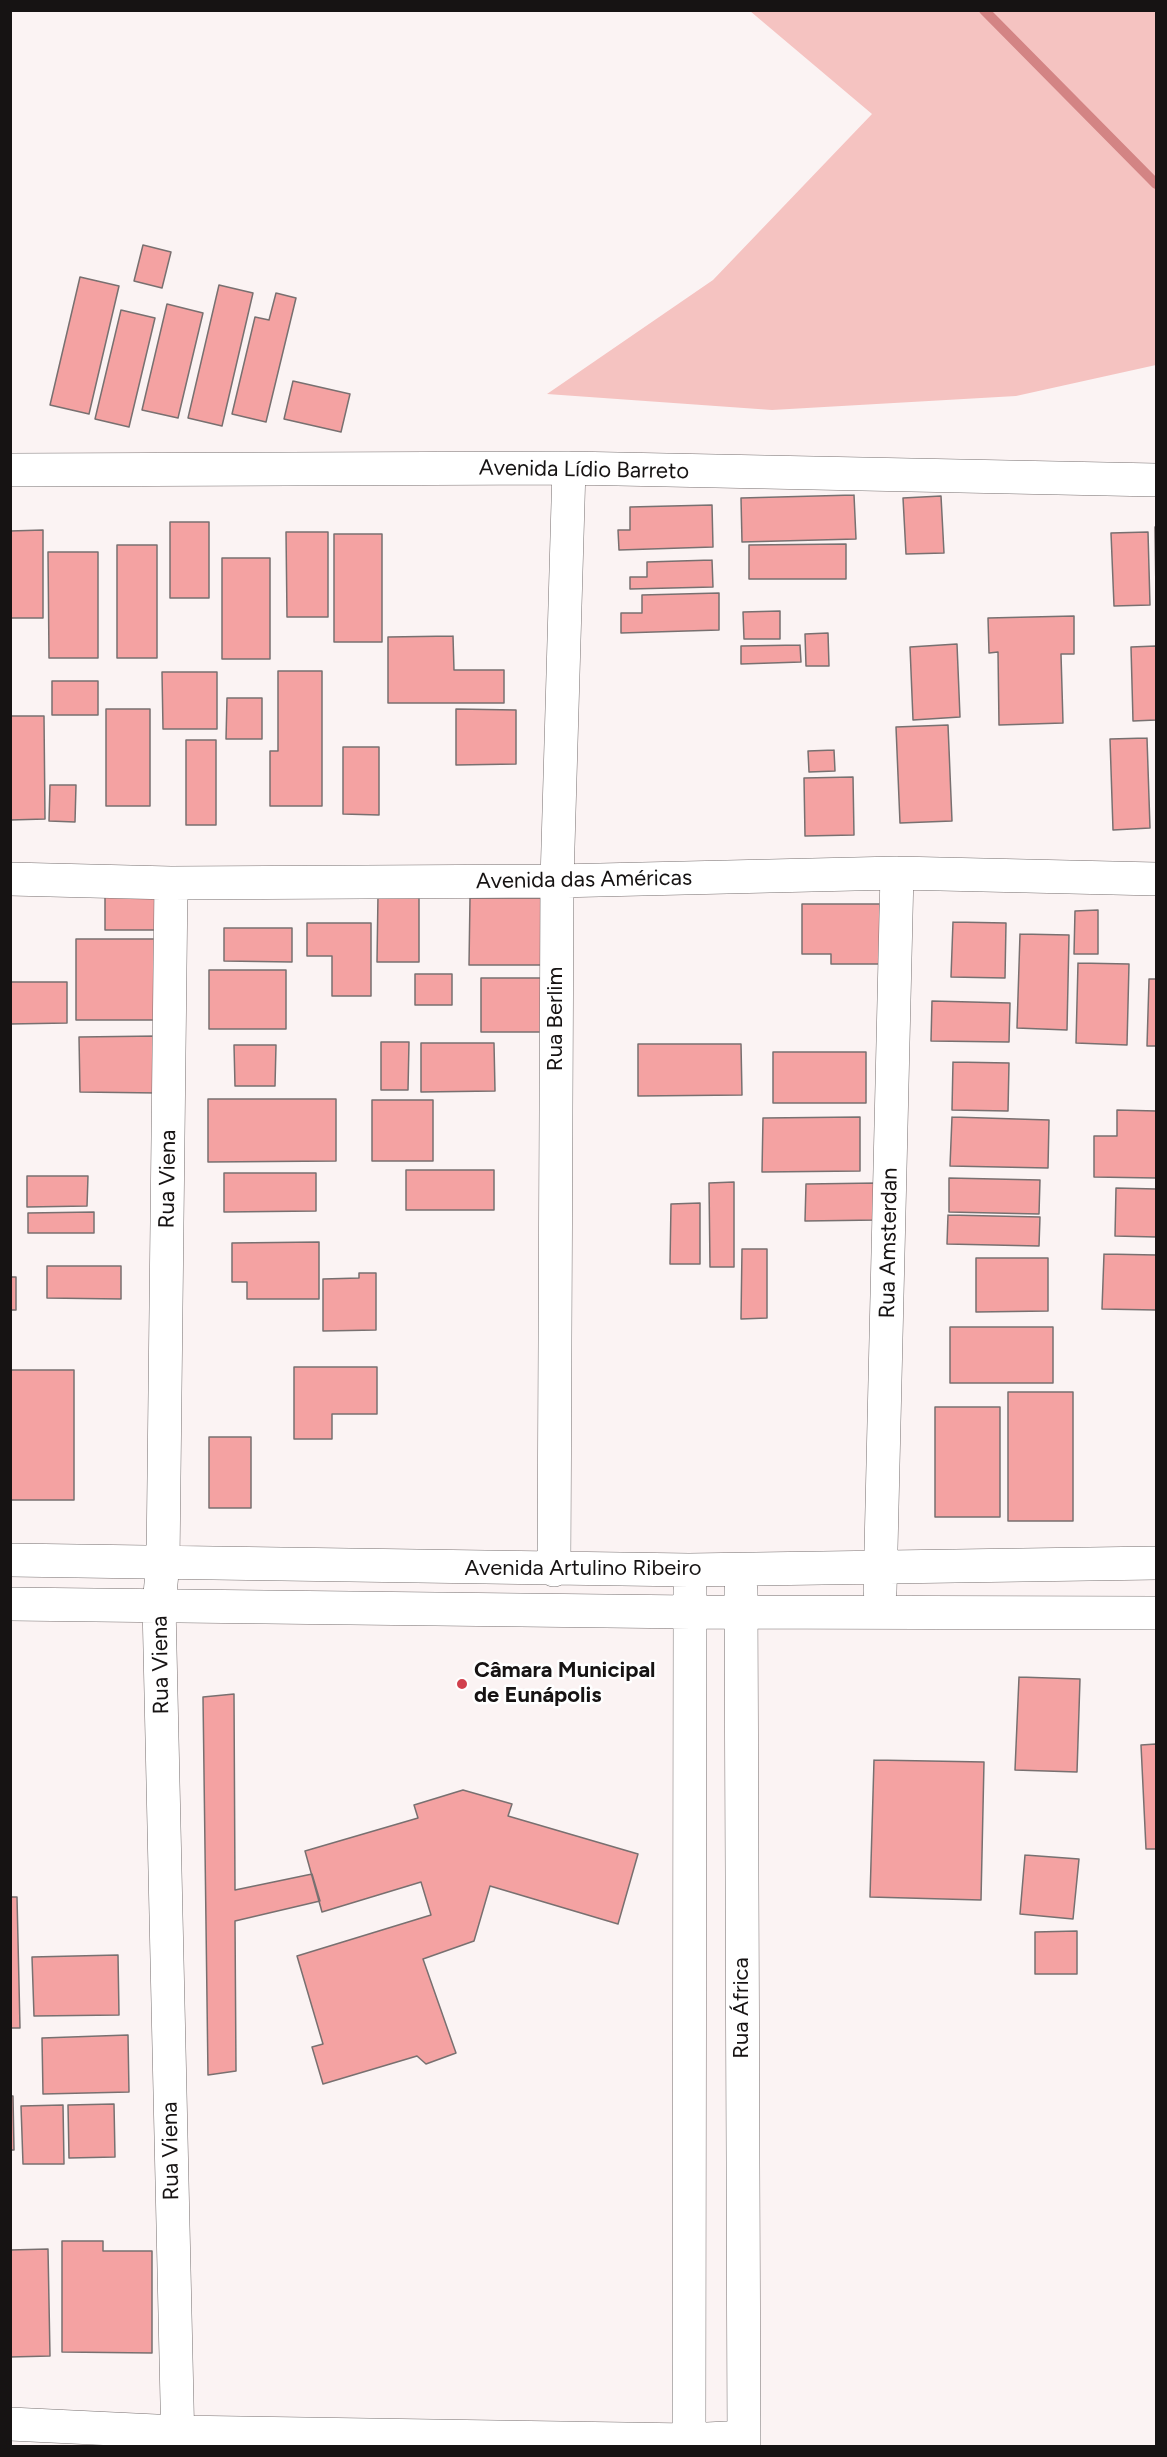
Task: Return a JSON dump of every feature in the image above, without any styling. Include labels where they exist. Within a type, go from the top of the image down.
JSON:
[{"type":"street","name":"Avenida Lídio Barreto","points":[[10,470],[569,468],[1156,480]]},
{"type":"street","name":"Rua Berlim","points":[[554,1569],[557,881],[569,468]]},
{"type":"street","name":"Avenida das Américas","points":[[10,879],[171,883],[557,881],[897,873],[1156,879]]},
{"type":"street","name":"Rua Amsterdan","points":[[880,1612],[897,873]]},
{"type":"street","name":"Rua Viena","points":[[171,883],[163,1562],[159,1605],[178,2439]]},
{"type":"street","name":"Avenida Artulino Ribeiro","points":[[10,1560],[689,1570],[881,1569],[1156,1563]]},
{"type":"street","points":[[689,1570],[692,1612],[689,2443]]},
{"type":"street","name":"Rua África","points":[[741,1570],[744,2442]]},
{"type":"street","name":"Avenida Artulino Ribeiro","points":[[10,1604],[740,1613],[1156,1612]]},
{"type":"street","points":[[10,2424],[178,2439],[744,2442]]},
{"type":"shaded area","points":[[750,11],[1156,11],[1156,365],[1016,396],[772,410],[547,394],[713,280],[872,114]]},
{"type":"building","points":[[143,245],[171,252],[162,288],[134,281]]},
{"type":"building","points":[[80,277],[119,286],[89,414],[50,405]]},
{"type":"building","points":[[219,285],[253,293],[222,426],[188,418]]},
{"type":"building","points":[[276,293],[296,298],[266,422],[232,414],[255,317],[269,320]]},
{"type":"building","points":[[167,304],[203,313],[178,418],[142,410]]},
{"type":"building","points":[[121,310],[155,318],[129,427],[95,419]]},
{"type":"building","points":[[293,381],[350,394],[341,432],[284,419]]},
{"type":"building","points":[[854,495],[856,539],[742,542],[741,498]]},
{"type":"building","points":[[941,496],[944,553],[906,554],[903,498]]},
{"type":"building","points":[[712,505],[713,547],[619,550],[618,530],[630,530],[630,507]]},
{"type":"building","points":[[170,522],[209,522],[209,598],[170,598]]},
{"type":"building","points":[[1156,526],[1156,595],[1155,527]]},
{"type":"building","points":[[43,530],[43,618],[10,618],[10,531]]},
{"type":"building","points":[[286,532],[328,532],[328,617],[287,617]]},
{"type":"building","points":[[1148,532],[1150,605],[1114,606],[1111,533]]},
{"type":"building","points":[[334,534],[382,534],[382,642],[334,642]]},
{"type":"building","points":[[846,544],[846,579],[749,579],[749,545]]},
{"type":"building","points":[[117,545],[157,545],[157,658],[117,658]]},
{"type":"building","points":[[48,552],[98,552],[98,658],[49,658]]},
{"type":"building","points":[[222,558],[270,558],[270,659],[222,659]]},
{"type":"building","points":[[712,560],[713,587],[630,589],[630,577],[647,577],[647,562]]},
{"type":"building","points":[[719,593],[719,630],[621,633],[621,613],[642,613],[642,595]]},
{"type":"building","points":[[780,611],[780,639],[744,639],[743,612]]},
{"type":"building","points":[[1074,616],[1074,654],[1061,654],[1063,723],[999,725],[998,652],[989,653],[988,618]]},
{"type":"building","points":[[828,633],[829,666],[806,666],[805,634]]},
{"type":"building","points":[[453,636],[454,670],[504,670],[504,703],[388,703],[388,637]]},
{"type":"building","points":[[957,644],[960,717],[913,720],[910,647]]},
{"type":"building","points":[[800,645],[801,662],[741,664],[741,646]]},
{"type":"building","points":[[1156,646],[1156,720],[1133,721],[1131,647]]},
{"type":"building","points":[[278,671],[322,671],[322,806],[270,806],[270,751],[278,751]]},
{"type":"building","points":[[162,672],[217,672],[217,729],[163,729]]},
{"type":"building","points":[[52,681],[98,681],[98,715],[52,715]]},
{"type":"building","points":[[227,698],[262,698],[262,739],[226,739]]},
{"type":"building","points":[[106,709],[150,709],[150,806],[106,806]]},
{"type":"building","points":[[456,709],[516,710],[516,764],[456,765]]},
{"type":"building","points":[[10,716],[44,716],[45,819],[10,820]]},
{"type":"building","points":[[948,725],[952,821],[900,823],[896,727]]},
{"type":"building","points":[[1147,738],[1150,828],[1113,830],[1110,739]]},
{"type":"building","points":[[186,740],[216,740],[216,825],[186,825]]},
{"type":"building","points":[[343,747],[379,747],[379,815],[343,814]]},
{"type":"building","points":[[834,750],[835,771],[809,772],[808,751]]},
{"type":"building","points":[[853,777],[854,835],[805,836],[804,778]]},
{"type":"building","points":[[50,785],[76,785],[75,822],[49,821]]},
{"type":"building","points":[[105,892],[161,892],[161,930],[105,930]]},
{"type":"building","points":[[378,895],[419,895],[419,962],[377,962]]},
{"type":"building","points":[[470,898],[542,898],[542,965],[469,965]]},
{"type":"building","points":[[802,904],[880,904],[880,964],[831,964],[831,954],[802,954]]},
{"type":"building","points":[[1098,910],[1098,954],[1074,954],[1075,911]]},
{"type":"building","points":[[953,922],[1006,923],[1005,978],[951,977]]},
{"type":"building","points":[[307,923],[371,923],[371,996],[332,996],[332,956],[307,956]]},
{"type":"building","points":[[224,928],[292,928],[292,962],[224,961]]},
{"type":"building","points":[[1020,934],[1069,935],[1067,1030],[1017,1028]]},
{"type":"building","points":[[76,939],[160,939],[160,1020],[76,1020]]},
{"type":"building","points":[[1078,963],[1129,964],[1127,1045],[1076,1043]]},
{"type":"building","points":[[209,970],[286,970],[286,1029],[209,1029]]},
{"type":"building","points":[[415,974],[452,974],[452,1005],[415,1005]]},
{"type":"building","points":[[481,978],[547,978],[547,1032],[481,1032]]},
{"type":"building","points":[[1149,979],[1156,979],[1156,1046],[1147,1046]]},
{"type":"building","points":[[10,982],[67,982],[67,1023],[10,1024]]},
{"type":"building","points":[[932,1001],[1010,1003],[1009,1042],[931,1041]]},
{"type":"building","points":[[158,1036],[158,1093],[80,1092],[79,1037]]},
{"type":"building","points":[[381,1042],[409,1042],[408,1090],[381,1090]]},
{"type":"building","points":[[421,1043],[494,1043],[495,1091],[421,1092]]},
{"type":"building","points":[[638,1044],[741,1044],[742,1095],[638,1096]]},
{"type":"building","points":[[234,1045],[276,1045],[275,1086],[235,1086]]},
{"type":"building","points":[[773,1052],[866,1052],[866,1103],[773,1103]]},
{"type":"building","points":[[953,1062],[1009,1063],[1008,1111],[952,1110]]},
{"type":"building","points":[[208,1099],[336,1099],[336,1161],[208,1162]]},
{"type":"building","points":[[372,1100],[433,1100],[433,1161],[372,1161]]},
{"type":"building","points":[[1117,1110],[1156,1111],[1156,1178],[1094,1177],[1094,1136],[1117,1136]]},
{"type":"building","points":[[860,1117],[860,1171],[762,1172],[763,1118]]},
{"type":"building","points":[[952,1117],[1049,1120],[1048,1168],[950,1166]]},
{"type":"building","points":[[406,1170],[494,1170],[494,1210],[406,1210]]},
{"type":"building","points":[[224,1173],[316,1173],[316,1211],[224,1212]]},
{"type":"building","points":[[27,1176],[88,1176],[87,1206],[27,1207]]},
{"type":"building","points":[[949,1178],[1040,1180],[1039,1214],[949,1212]]},
{"type":"building","points":[[734,1182],[734,1267],[710,1267],[709,1183]]},
{"type":"building","points":[[878,1183],[878,1220],[805,1221],[806,1184]]},
{"type":"building","points":[[1116,1188],[1156,1189],[1156,1237],[1115,1236]]},
{"type":"building","points":[[700,1203],[700,1264],[670,1264],[671,1204]]},
{"type":"building","points":[[94,1212],[94,1233],[28,1233],[28,1213]]},
{"type":"building","points":[[948,1215],[1040,1217],[1039,1246],[947,1244]]},
{"type":"building","points":[[319,1242],[319,1299],[247,1299],[247,1282],[232,1282],[232,1243]]},
{"type":"building","points":[[742,1249],[767,1249],[767,1318],[741,1319]]},
{"type":"building","points":[[1104,1254],[1156,1255],[1156,1310],[1102,1309]]},
{"type":"building","points":[[976,1258],[1048,1258],[1048,1311],[976,1312]]},
{"type":"building","points":[[47,1266],[121,1266],[121,1299],[47,1298]]},
{"type":"building","points":[[359,1273],[376,1273],[376,1330],[323,1331],[323,1279],[359,1278]]},
{"type":"building","points":[[10,1277],[16,1277],[16,1310],[10,1310]]},
{"type":"building","points":[[950,1327],[1053,1327],[1053,1383],[950,1383]]},
{"type":"building","points":[[294,1367],[377,1367],[377,1414],[332,1414],[332,1439],[294,1439]]},
{"type":"building","points":[[10,1370],[74,1370],[74,1500],[10,1500]]},
{"type":"building","points":[[1008,1392],[1073,1392],[1073,1521],[1008,1521]]},
{"type":"building","points":[[935,1407],[1000,1407],[1000,1517],[935,1517]]},
{"type":"building","points":[[209,1437],[251,1437],[251,1508],[209,1508]]},
{"type":"building","points":[[1019,1677],[1080,1679],[1077,1772],[1015,1770]]},
{"type":"building","points":[[234,1694],[235,1890],[312,1874],[320,1901],[235,1921],[236,2071],[208,2075],[203,1697]]},
{"type":"building","points":[[1156,1744],[1156,1849],[1146,1849],[1141,1745]]},
{"type":"building","points":[[874,1760],[984,1762],[981,1900],[870,1897]]},
{"type":"building","points":[[463,1790],[512,1804],[508,1816],[638,1854],[618,1924],[490,1886],[474,1941],[423,1959],[456,2053],[426,2064],[417,2056],[323,2084],[312,2047],[323,2044],[297,1956],[431,1915],[421,1882],[322,1912],[305,1851],[418,1818],[414,1805]]},
{"type":"building","points":[[1025,1855],[1079,1859],[1073,1919],[1020,1914]]},
{"type":"building","points":[[10,1897],[17,1897],[20,2028],[10,2028]]},
{"type":"building","points":[[1077,1931],[1077,1974],[1035,1974],[1035,1932]]},
{"type":"building","points":[[118,1955],[119,2015],[34,2016],[32,1957]]},
{"type":"building","points":[[128,2035],[129,2092],[43,2094],[42,2038]]},
{"type":"building","points":[[10,2096],[13,2096],[14,2150],[10,2150]]},
{"type":"building","points":[[114,2104],[115,2157],[69,2158],[68,2105]]},
{"type":"building","points":[[63,2105],[64,2164],[23,2164],[21,2106]]},
{"type":"building","points":[[62,2241],[103,2241],[103,2251],[152,2251],[152,2353],[62,2352]]},
{"type":"building","points":[[48,2249],[50,2356],[10,2357],[10,2250]]},
{"type":"waterway","points":[[984,10],[1156,184]]},
{"type":"place","name":"Câmara Municipal de Eunápolis","points":[[462,1684]]}]
